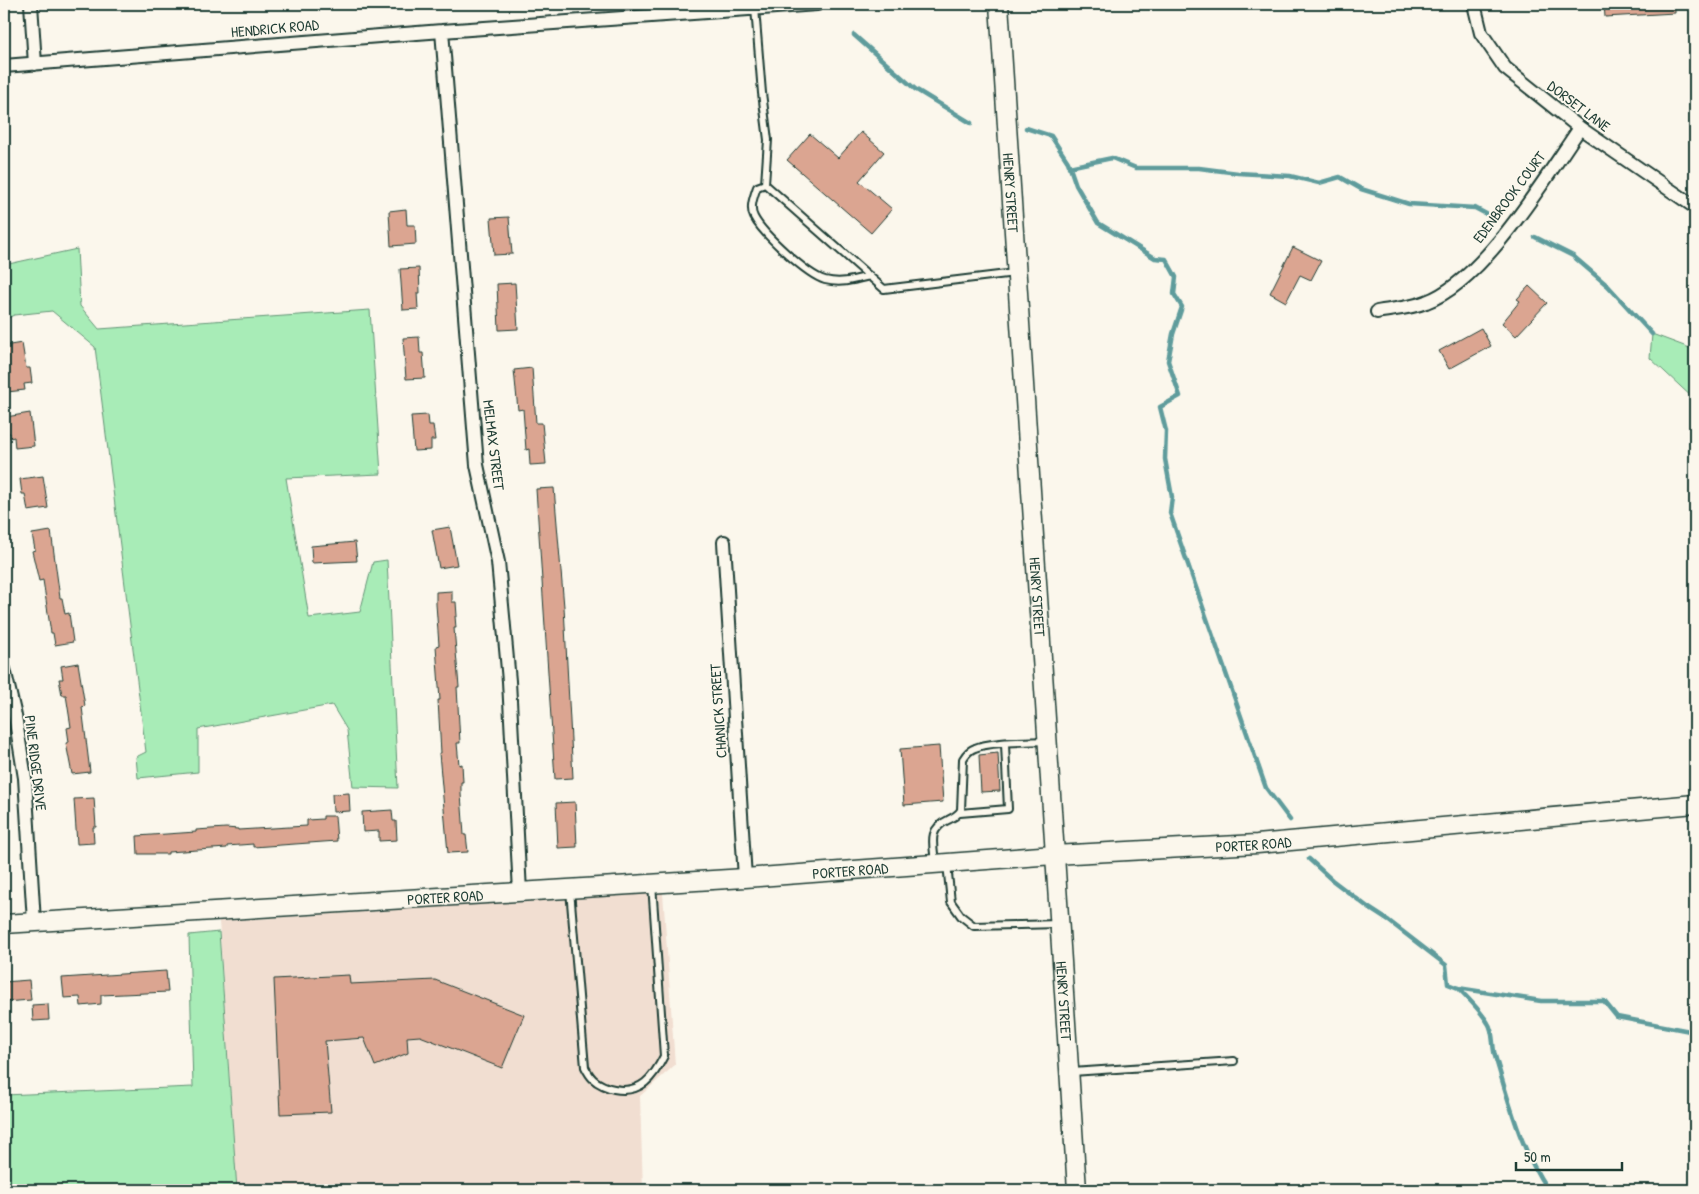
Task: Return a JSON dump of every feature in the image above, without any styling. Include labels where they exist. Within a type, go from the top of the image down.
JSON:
[{"type":"street","points":[[31,4],[34,64]]},
{"type":"street","name":"HENDRICK ROAD","points":[[4,66],[442,31],[818,4]]},
{"type":"street","name":"HENRY STREET","points":[[999,4],[1077,1190]]},
{"type":"street","name":"DORSET LANE","points":[[1474,4],[1481,33],[1505,68],[1580,128],[1695,207]]},
{"type":"street","name":"MELMAX STREET","points":[[442,31],[477,465],[498,562],[508,672],[520,892]]},
{"type":"street","name":"EDENBROOK COURT","points":[[1377,312],[1426,302],[1457,285],[1482,260],[1520,215],[1580,128]]},
{"type":"street","name":"CHANICK STREET","points":[[724,542],[745,878]]},
{"type":"street","name":"PINE RIDGE DRIVE","points":[[4,670],[15,716],[25,778],[34,922]]},
{"type":"street","name":"PORTER ROAD","points":[[4,924],[745,878],[1054,855],[1257,844],[1695,804]]},
{"type":"lane","points":[[755,8],[768,140],[766,184]]},
{"type":"lane","points":[[766,184],[884,289],[1017,273]]},
{"type":"lane","points":[[766,184],[757,187],[752,202],[753,216],[784,252],[823,280],[845,283],[870,276]]},
{"type":"lane","points":[[960,813],[963,758],[967,753],[974,748],[985,745],[1047,741]]},
{"type":"lane","points":[[1005,744],[1008,809],[960,813],[940,823],[935,829],[933,836],[951,902],[961,916],[974,926],[1059,924]]},
{"type":"lane","points":[[570,888],[584,1067],[594,1080],[610,1088],[627,1091],[645,1084],[658,1070],[664,1056],[652,883]]},
{"type":"lane","points":[[1070,1072],[1234,1061]]},
{"type":"shaded area","points":[[663,893],[675,1065],[640,1096],[643,1190],[237,1190],[219,921]]},
{"type":"green space","points":[[77,249],[80,306],[99,329],[370,310],[381,474],[286,478],[309,618],[360,612],[373,562],[387,560],[398,788],[353,787],[347,730],[332,705],[198,729],[198,772],[138,778],[136,757],[146,752],[95,347],[52,311],[14,315],[4,320],[4,265]]},
{"type":"green space","points":[[1652,334],[1695,350],[1695,400],[1650,358]]},
{"type":"green space","points":[[219,932],[237,1190],[4,1190],[4,1095],[193,1087],[189,935]]},
{"type":"building","points":[[1604,4],[1675,4],[1675,13],[1605,17]]},
{"type":"building","points":[[861,132],[884,152],[859,181],[892,209],[871,233],[787,160],[810,134],[838,158]]},
{"type":"building","points":[[406,209],[407,225],[415,225],[416,244],[391,246],[389,211]]},
{"type":"building","points":[[509,217],[512,254],[494,255],[491,218]]},
{"type":"building","points":[[1293,247],[1321,261],[1311,280],[1300,275],[1286,302],[1270,293]]},
{"type":"building","points":[[419,268],[420,293],[417,293],[418,309],[403,310],[400,269]]},
{"type":"building","points":[[515,283],[518,329],[499,330],[497,284]]},
{"type":"building","points":[[1529,286],[1547,303],[1516,336],[1502,323],[1520,301],[1517,299]]},
{"type":"building","points":[[1481,328],[1491,346],[1449,369],[1439,351]]},
{"type":"building","points":[[419,337],[420,353],[423,353],[425,378],[406,379],[403,338]]},
{"type":"building","points":[[22,343],[26,368],[30,368],[32,383],[24,384],[25,390],[7,392],[4,346]]},
{"type":"building","points":[[532,368],[536,423],[542,423],[546,464],[530,465],[529,449],[526,450],[523,409],[518,410],[514,370]]},
{"type":"building","points":[[30,413],[34,446],[15,448],[14,437],[10,438],[10,433],[8,433],[6,417]]},
{"type":"building","points":[[428,415],[429,425],[433,425],[435,440],[431,440],[431,450],[414,451],[411,416]]},
{"type":"building","points":[[43,476],[48,508],[28,511],[25,494],[22,494],[20,479]]},
{"type":"building","points":[[554,488],[564,607],[573,778],[555,779],[536,489]]},
{"type":"building","points":[[450,527],[457,565],[439,568],[432,530]]},
{"type":"building","points":[[51,531],[60,598],[62,598],[65,614],[69,613],[73,642],[55,645],[53,633],[51,633],[43,580],[39,581],[32,551],[35,550],[32,534]]},
{"type":"building","points":[[355,542],[357,561],[312,563],[311,546]]},
{"type":"building","points":[[452,591],[452,602],[456,602],[457,616],[455,616],[456,628],[454,628],[459,687],[457,687],[460,743],[457,743],[459,765],[462,764],[463,782],[461,782],[461,794],[464,835],[466,835],[468,852],[448,853],[439,753],[441,753],[438,700],[440,700],[436,646],[439,645],[436,592]]},
{"type":"building","points":[[78,663],[85,706],[82,707],[90,772],[72,774],[66,743],[69,742],[67,728],[71,727],[66,695],[62,695],[59,679],[63,679],[61,666]]},
{"type":"building","points":[[939,746],[943,802],[904,805],[900,749]]},
{"type":"building","points":[[998,753],[1000,791],[981,792],[979,755]]},
{"type":"building","points":[[349,793],[350,811],[333,812],[332,794]]},
{"type":"building","points":[[94,798],[96,827],[93,827],[94,843],[77,844],[74,799]]},
{"type":"building","points":[[575,802],[577,847],[558,848],[556,803]]},
{"type":"building","points":[[392,810],[393,821],[396,821],[397,840],[379,841],[379,831],[363,832],[362,812]]},
{"type":"building","points":[[323,816],[335,816],[337,841],[253,847],[253,844],[227,846],[227,848],[168,852],[168,854],[138,854],[137,836],[226,828],[238,830],[307,826],[307,820],[323,819]]},
{"type":"building","points":[[166,971],[168,992],[101,995],[101,1004],[81,1006],[80,997],[64,998],[62,978]]},
{"type":"building","points":[[349,975],[350,984],[435,980],[524,1015],[502,1068],[420,1036],[407,1037],[408,1053],[375,1066],[364,1038],[325,1041],[331,1112],[280,1114],[274,979]]},
{"type":"building","points":[[29,980],[31,1000],[4,1002],[4,982]]},
{"type":"building","points":[[48,1004],[49,1020],[33,1021],[32,1005]]},
{"type":"waterway","points":[[854,35],[915,89],[971,123]]},
{"type":"waterway","points":[[1026,128],[1051,136],[1068,162],[1076,185],[1098,223],[1155,258],[1166,259],[1176,277],[1174,294],[1182,307],[1173,334],[1168,361],[1180,396],[1160,407],[1166,431],[1165,459],[1172,497],[1170,513],[1266,788],[1290,820]]},
{"type":"waterway","points":[[1069,167],[1112,158],[1136,168],[1199,168],[1238,173],[1290,176],[1319,183],[1340,177],[1361,189],[1409,204],[1475,208],[1490,216]]},
{"type":"waterway","points":[[1535,237],[1573,256],[1608,286],[1652,334]]},
{"type":"waterway","points":[[1309,859],[1332,880],[1446,965],[1448,984],[1458,988],[1541,1001],[1604,1001],[1617,1017],[1695,1032]]},
{"type":"waterway","points":[[1458,988],[1478,1009],[1490,1026],[1495,1056],[1523,1143],[1548,1190]]}]
